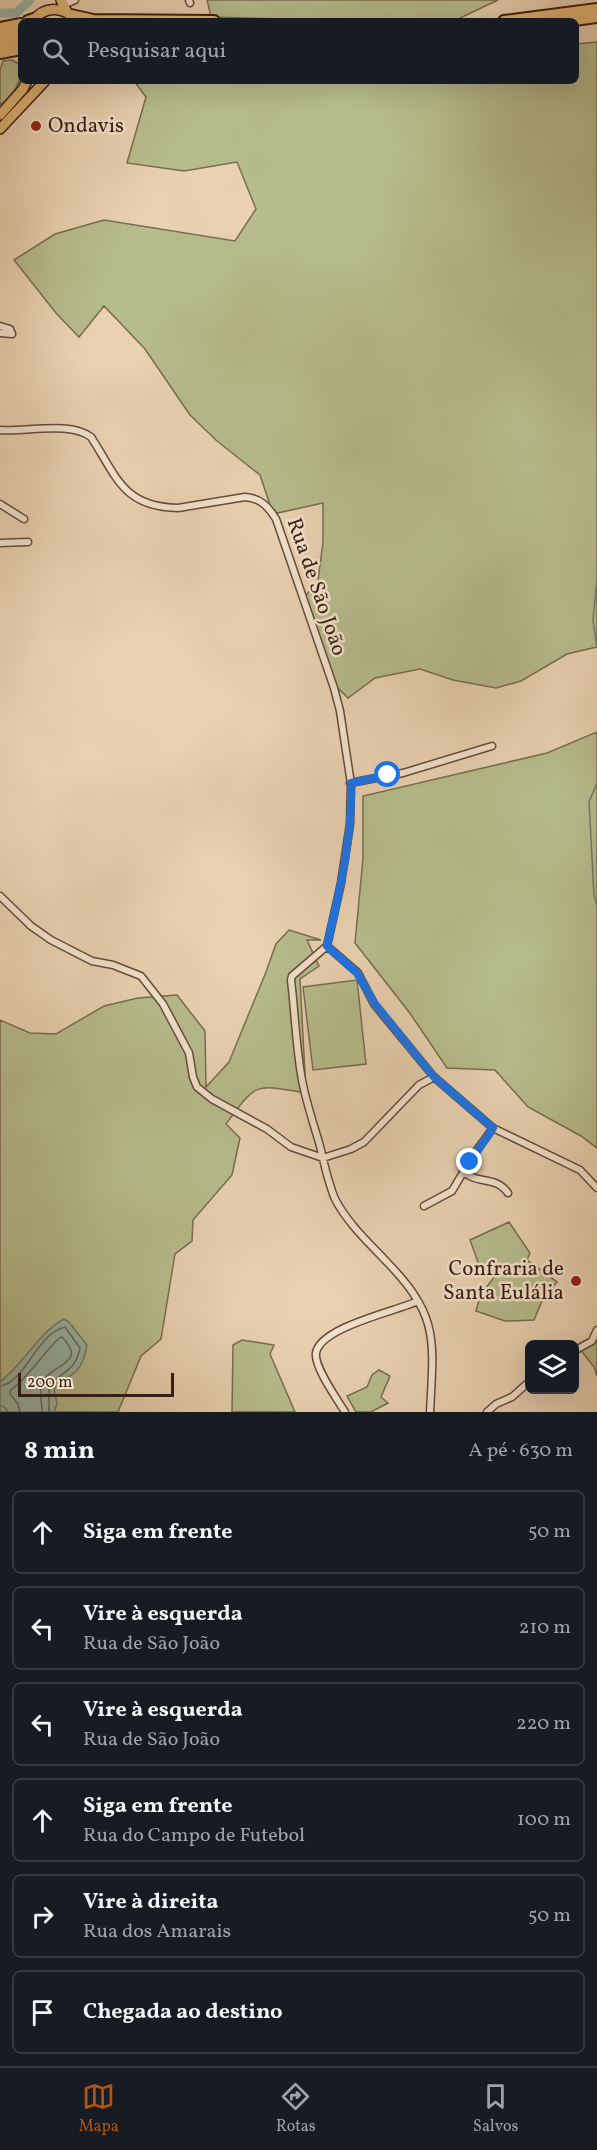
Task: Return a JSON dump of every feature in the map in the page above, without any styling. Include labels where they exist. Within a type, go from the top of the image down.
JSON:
[{"type":"highway","points":[[527,18],[597,9]]},
{"type":"highway","points":[[68,10],[88,18]]},
{"type":"highway","points":[[579,19],[597,17]]},
{"type":"highway","points":[[0,28],[18,37]]},
{"type":"highway","points":[[0,37],[18,38]]},
{"type":"highway","points":[[2,50],[18,39]]},
{"type":"main road","points":[[34,18],[48,0]]},
{"type":"main road","points":[[34,18],[52,9],[68,10]]},
{"type":"main road","points":[[2,50],[18,56]]},
{"type":"main road","points":[[1,113],[26,84]]},
{"type":"main road","points":[[0,129],[42,84]]},
{"type":"street","points":[[68,10],[75,0]]},
{"type":"street","points":[[0,326],[10,329],[12,334],[0,333]]},
{"type":"street","name":"Rua de São João","points":[[0,430],[72,428],[84,431],[91,437],[124,490],[141,501],[167,508],[178,508],[245,497],[253,498],[268,508],[276,519],[334,687],[351,783],[350,824],[341,883],[327,946]]},
{"type":"street","points":[[0,504],[24,519]]},
{"type":"street","points":[[0,543],[27,542]]},
{"type":"street","points":[[351,783],[403,773],[492,746]]},
{"type":"street","points":[[0,896],[31,926],[51,940],[92,961],[113,965],[141,976],[163,1004],[189,1053],[197,1087],[212,1099],[267,1129],[291,1147],[323,1158],[351,1149],[364,1142],[419,1085],[434,1077]]},
{"type":"street","points":[[430,1412],[432,1345],[427,1319],[407,1283],[362,1237],[343,1212],[328,1181],[303,1085],[292,976],[327,946],[357,973],[375,1004],[434,1077],[493,1128],[580,1170],[597,1188]]},
{"type":"street","points":[[424,1206],[452,1191],[493,1128]]},
{"type":"street","points":[[464,1172],[473,1178],[493,1181],[508,1193]]},
{"type":"street","points":[[345,1412],[318,1363],[316,1354],[319,1346],[331,1335],[344,1328],[418,1300]]},
{"type":"street","points":[[579,1348],[592,1341],[597,1330]]},
{"type":"street","points":[[487,1412],[496,1404],[512,1397],[525,1385]]},
{"type":"green space","points":[[207,0],[498,0],[460,18],[211,17]]},
{"type":"green space","points":[[597,42],[597,647],[567,654],[521,681],[496,688],[453,680],[420,669],[375,678],[348,698],[333,683],[302,600],[318,581],[323,542],[323,503],[273,514],[260,475],[217,441],[190,415],[145,349],[104,306],[79,337],[56,313],[14,260],[55,234],[104,220],[235,241],[256,209],[237,162],[184,171],[127,163],[146,97],[136,84],[579,84],[579,44]]},
{"type":"green space","points":[[12,60],[18,63],[18,83],[10,97],[0,105],[0,70],[3,61]]},
{"type":"green space","points":[[597,732],[597,1148],[581,1136],[528,1107],[495,1070],[447,1068],[409,1012],[355,943],[363,858],[363,796],[547,753]]},
{"type":"green space","points":[[289,930],[321,940],[307,940],[319,966],[300,979],[306,1093],[276,1088],[258,1089],[244,1100],[226,1124],[240,1138],[232,1175],[193,1220],[192,1241],[175,1254],[161,1339],[141,1356],[118,1412],[0,1412],[0,1020],[30,1033],[56,1034],[104,1006],[138,998],[177,995],[205,1031],[206,1087],[229,1062],[276,944]]},
{"type":"green space","points":[[357,980],[366,1064],[313,1070],[303,987]]},
{"type":"green space","points":[[509,1222],[530,1253],[527,1260],[557,1282],[542,1301],[534,1320],[505,1321],[476,1311],[480,1296],[495,1276],[479,1265],[470,1240]]},
{"type":"green space","points":[[597,1330],[597,1376],[594,1367],[580,1349],[587,1345]]},
{"type":"green space","points":[[242,1340],[274,1345],[270,1354],[295,1412],[232,1412],[233,1345]]},
{"type":"green space","points":[[379,1370],[390,1376],[381,1397],[388,1403],[371,1412],[356,1412],[347,1396],[367,1387],[372,1375]]},
{"type":"water","points":[[64,1319],[87,1345],[79,1368],[54,1389],[57,1404],[54,1412],[8,1412],[0,1405],[0,1382],[46,1332]]},
{"type":"waterway","points":[[0,13],[16,13],[30,0]]},
{"type":"waterway","points":[[597,579],[593,620],[597,648]]},
{"type":"waterway","points":[[597,783],[589,802],[594,895],[597,906]]},
{"type":"place","name":"Ondavis","points":[[36,126]]},
{"type":"place","name":"Confraria de Santa Eulália","points":[[576,1281]]},
{"type":"route","points":[[388,775],[351,783],[350,824],[341,883],[327,946],[357,973],[385,1018],[434,1077],[493,1128],[470,1162]]}]
